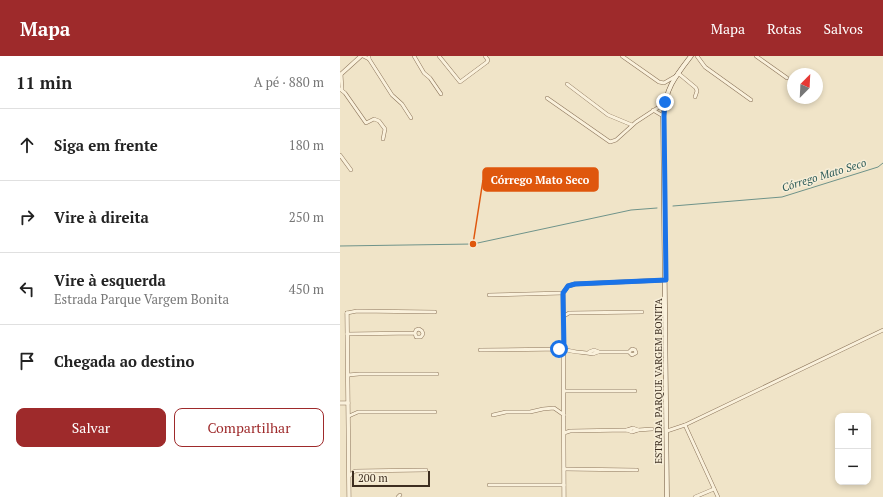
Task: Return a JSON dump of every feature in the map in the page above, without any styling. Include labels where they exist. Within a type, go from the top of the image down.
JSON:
[{"type":"main road","name":"ESTRADA PARQUE VARGEM BONITA","points":[[667,497],[664,116],[668,90],[677,74],[691,56]]},
{"type":"street","points":[[383,139],[385,129],[379,121],[374,118],[366,123],[341,89],[340,75],[362,56],[369,58],[378,75],[386,84],[392,95],[402,104],[411,118]]},
{"type":"street","points":[[414,56],[424,73],[430,78],[441,94]]},
{"type":"street","points":[[439,56],[460,82],[487,62],[488,60],[485,56]]},
{"type":"street","points":[[622,56],[659,82],[664,83],[677,74],[696,88],[697,91],[695,97]]},
{"type":"street","points":[[697,56],[705,67],[751,100]]},
{"type":"street","points":[[756,56],[787,78]]},
{"type":"street","points":[[566,84],[608,115],[632,125]]},
{"type":"street","points":[[547,98],[608,142],[616,140],[632,125],[665,102]]},
{"type":"street","points":[[653,110],[664,116]]},
{"type":"street","points":[[340,155],[351,170]]},
{"type":"street","points":[[564,497],[563,293],[568,286],[575,284],[666,280]]},
{"type":"street","points":[[489,295],[563,293]]},
{"type":"street","points":[[564,310],[569,313]]},
{"type":"street","points":[[349,497],[347,313],[357,311],[435,312]]},
{"type":"street","points":[[564,316],[569,313],[642,312]]},
{"type":"street","points":[[667,431],[685,425],[883,330]]},
{"type":"street","points":[[347,334],[415,333]]},
{"type":"street","points":[[480,350],[564,349],[572,352],[589,352],[594,350],[598,352],[629,352]]},
{"type":"street","points":[[564,357],[572,352]]},
{"type":"street","points":[[348,375],[437,374]]},
{"type":"street","points":[[564,391],[635,391]]},
{"type":"street","points":[[340,403],[348,403]]},
{"type":"street","points":[[558,410],[564,407]]},
{"type":"street","points":[[349,408],[358,412],[435,412]]},
{"type":"street","points":[[493,415],[512,412],[530,412],[554,408],[564,416]]},
{"type":"street","points":[[349,416],[358,412]]},
{"type":"street","points":[[685,425],[718,497]]},
{"type":"street","points":[[564,428],[570,431]]},
{"type":"street","points":[[564,433],[570,431],[627,430],[632,432],[652,429]]},
{"type":"street","points":[[349,467],[355,471],[426,470]]},
{"type":"street","points":[[564,469],[637,470]]},
{"type":"street","points":[[349,476],[355,471]]},
{"type":"street","points":[[489,485],[564,485]]},
{"type":"street","points":[[695,497],[714,489]]},
{"type":"waterway","name":"Córrego Mato Seco","points":[[673,206],[782,197],[878,167],[883,163]]},
{"type":"waterway","name":"Córrego Mato Seco","points":[[340,246],[473,244],[631,210],[657,208]]},
{"type":"place","name":"Córrego Mato Seco","points":[[473,244]]},
{"type":"route","points":[[559,349],[564,349],[563,293],[568,286],[575,284],[666,280],[665,102]]}]
